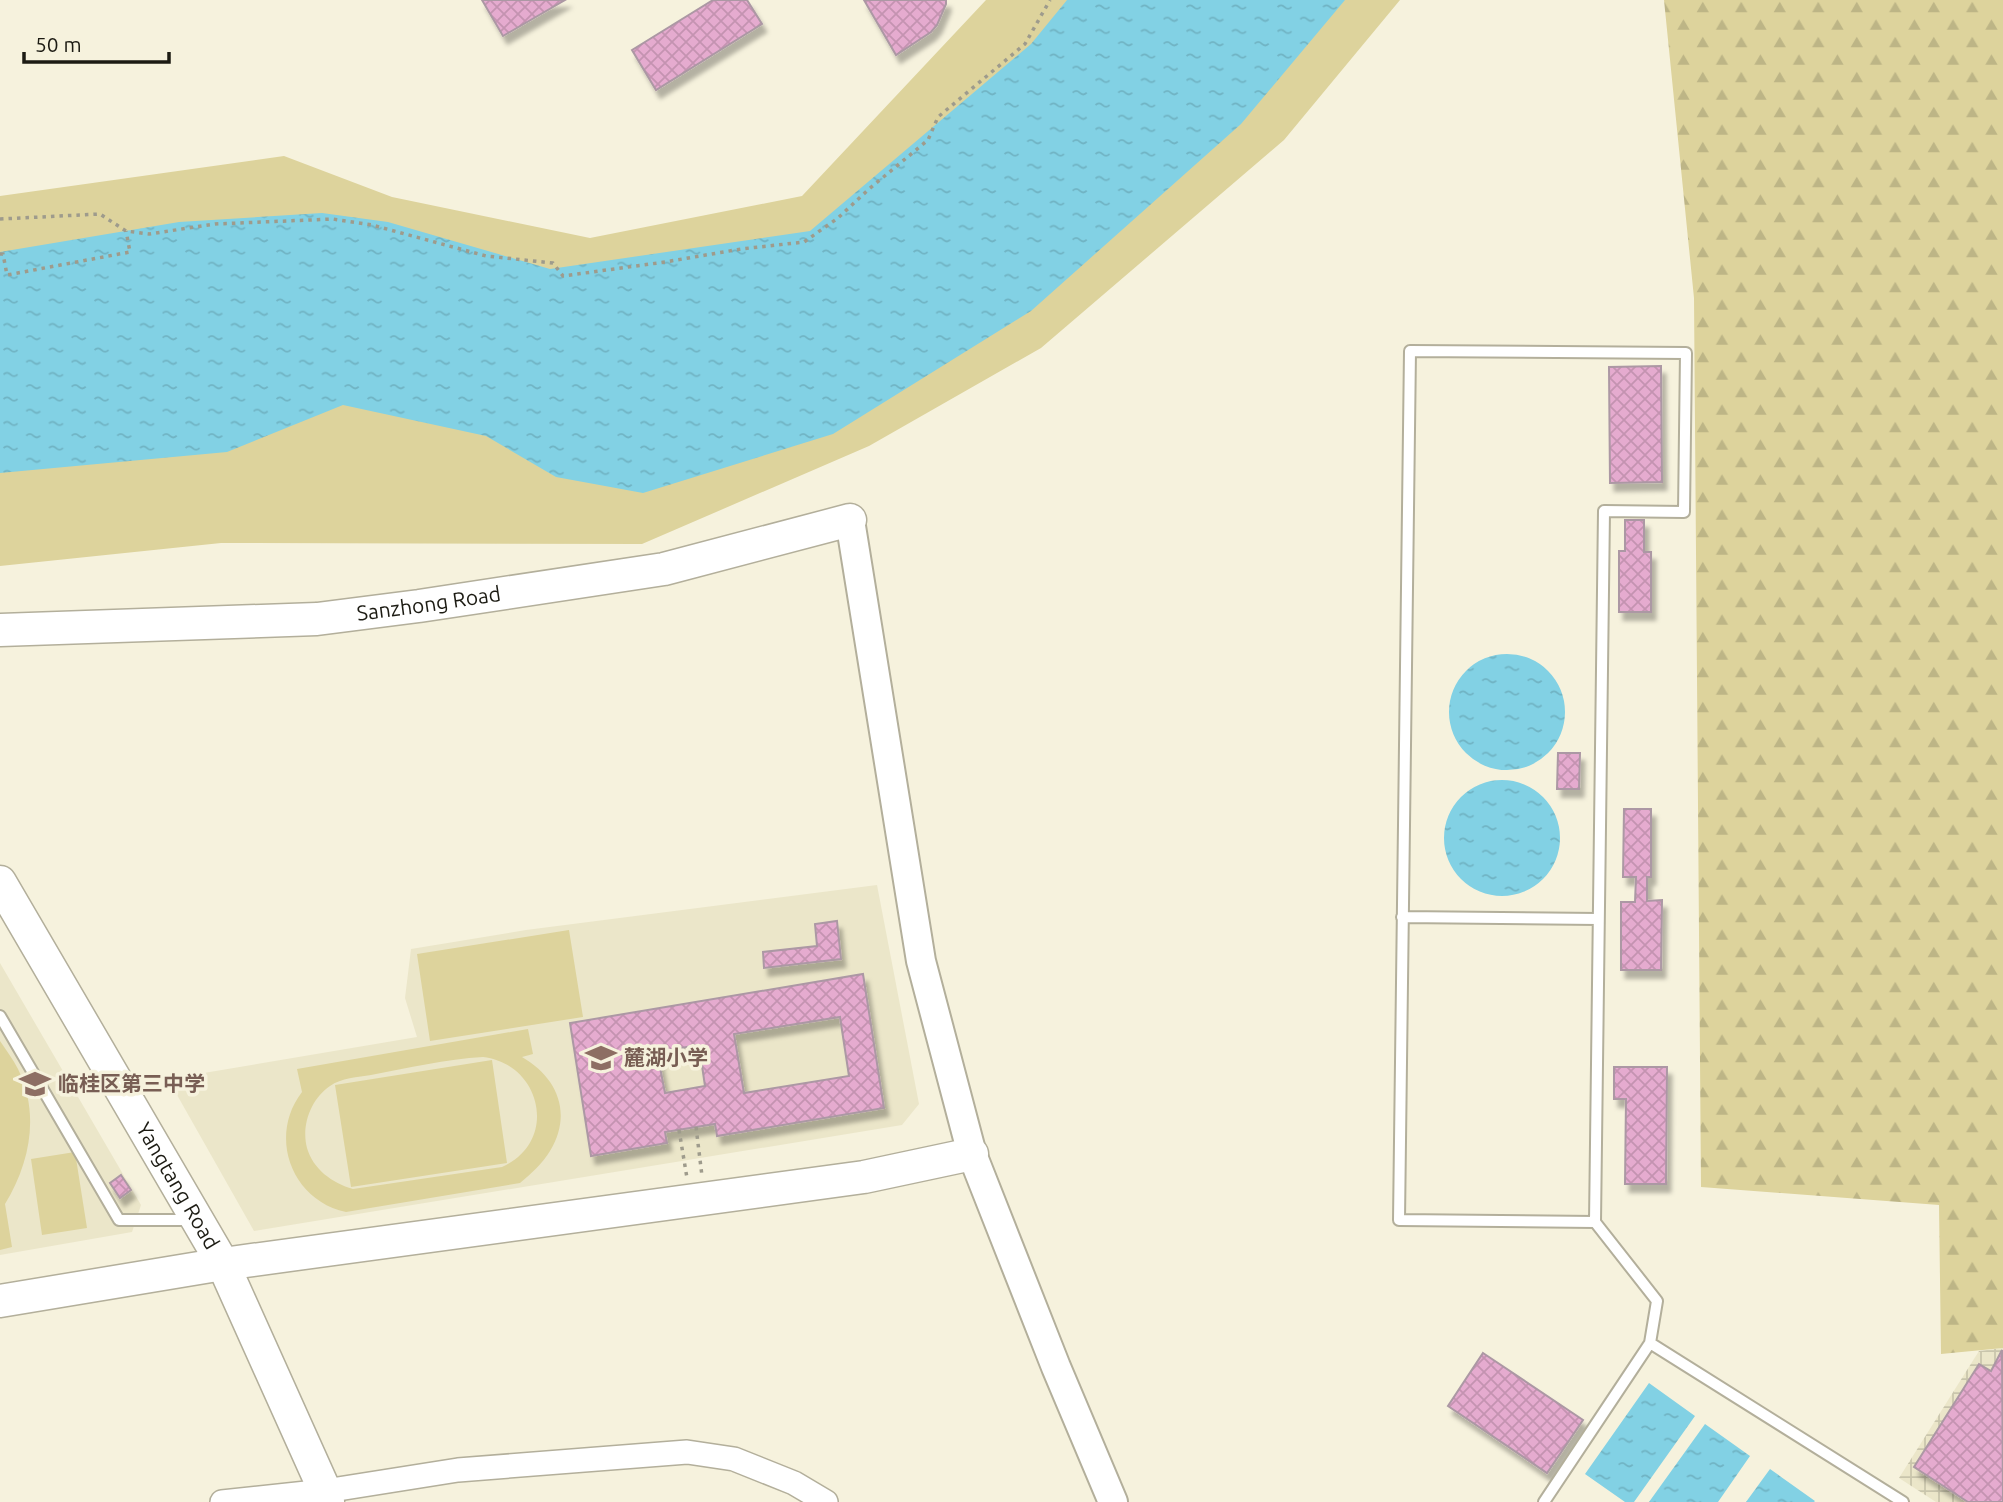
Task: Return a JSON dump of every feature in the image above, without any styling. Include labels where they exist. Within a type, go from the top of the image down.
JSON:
[{"type":"main road","name":"Sanzhong Road","points":[[0,630],[317,619],[664,569],[850,520]]},
{"type":"main road","name":"Yangtang Road","points":[[0,883],[223,1264],[327,1496]]},
{"type":"main road","points":[[0,1301],[223,1264],[864,1177],[972,1154]]},
{"type":"street","points":[[850,520],[921,961],[972,1154],[1056,1367],[1113,1502]]},
{"type":"street","points":[[222,1502],[327,1496],[458,1470],[687,1452],[734,1459],[794,1483],[826,1502]]},
{"type":"lane","points":[[1544,1502],[1650,1343],[1657,1301],[1595,1222],[1604,511],[1684,512],[1686,353],[1410,351],[1399,1220],[1595,1222]]},
{"type":"lane","points":[[1402,917],[1598,919]]},
{"type":"lane","points":[[0,1016],[119,1220],[197,1220]]},
{"type":"lane","points":[[1650,1343],[1903,1502]]},
{"type":"path","points":[[0,219],[100,214],[126,231],[149,234],[215,224],[333,219],[372,225],[486,257],[553,263],[563,276],[741,248],[804,242],[838,218],[928,140],[938,117],[1025,44],[1050,0]]},
{"type":"path","points":[[0,254],[3,254],[7,275],[130,252],[126,231]]},
{"type":"path","points":[[696,1127],[698,1200]]},
{"type":"path","points":[[679,1130],[698,1200]]},
{"type":"shaded area","name":"麓湖小学","points":[[877,885],[919,1104],[902,1125],[254,1231],[168,1079],[417,1037],[405,998],[411,949],[526,930]]},
{"type":"shaded area","name":"临桂区第三中学","points":[[0,963],[141,1205],[132,1232],[0,1255]]},
{"type":"shaded area","points":[[2003,1348],[2003,1502],[1936,1502],[1899,1478],[1979,1351]]},
{"type":"green space","points":[[986,0],[1400,0],[1284,140],[1041,348],[869,446],[642,544],[221,543],[0,566],[0,196],[284,156],[392,197],[590,238],[802,196]]},
{"type":"green space","points":[[1664,0],[2003,0],[2003,1348],[1941,1354],[1939,1205],[1701,1187],[1694,298]]},
{"type":"green space","points":[[569,930],[583,1017],[430,1041],[417,954]]},
{"type":"green space","points":[[528,1029],[533,1054],[522,1057],[544,1075],[558,1097],[560,1123],[557,1137],[547,1156],[520,1183],[346,1212],[327,1205],[311,1194],[299,1180],[291,1164],[286,1146],[287,1128],[292,1109],[302,1092],[297,1069]],"holes":[[[483,1057],[503,1063],[519,1074],[530,1088],[536,1105],[537,1123],[531,1140],[520,1155],[502,1167],[353,1189],[324,1174],[310,1156],[305,1139],[309,1113],[323,1091],[334,1083],[455,1060]]]},
{"type":"green space","points":[[0,1041],[16,1065],[25,1086],[30,1121],[21,1172],[5,1204],[12,1247],[0,1250]]},
{"type":"green space","points":[[492,1060],[507,1163],[351,1187],[335,1085]]},
{"type":"green space","points":[[75,1152],[87,1228],[42,1235],[31,1159]]},
{"type":"water","points":[[1067,0],[1345,0],[1241,124],[1031,311],[833,434],[643,493],[556,477],[486,436],[343,405],[227,452],[0,473],[0,252],[179,222],[322,213],[388,222],[550,269],[810,231],[1031,44]]},
{"type":"water","points":[[1507,654],[1529,658],[1548,671],[1561,690],[1565,712],[1561,734],[1548,753],[1529,766],[1507,770],[1485,766],[1466,753],[1453,734],[1449,712],[1453,690],[1466,671],[1485,658]]},
{"type":"water","points":[[1502,780],[1524,784],[1543,797],[1556,816],[1560,838],[1556,860],[1543,879],[1524,892],[1502,896],[1480,892],[1461,879],[1448,860],[1444,838],[1448,816],[1461,797],[1480,784]]},
{"type":"water","points":[[1649,1383],[1695,1416],[1634,1502],[1625,1502],[1585,1474]]},
{"type":"water","points":[[1705,1424],[1750,1456],[1718,1502],[1649,1502]]},
{"type":"water","points":[[1770,1469],[1815,1501],[1746,1502]]},
{"type":"building","points":[[482,0],[565,0],[503,36]]},
{"type":"building","points":[[713,0],[747,0],[762,24],[656,90],[632,50]]},
{"type":"building","points":[[864,0],[946,0],[946,4],[931,32],[896,55]]},
{"type":"building","points":[[1661,366],[1662,482],[1610,483],[1609,367]]},
{"type":"building","points":[[1625,520],[1644,520],[1644,552],[1651,552],[1651,612],[1619,612],[1619,551],[1625,551]]},
{"type":"building","points":[[1558,753],[1580,753],[1579,789],[1557,789]]},
{"type":"building","points":[[1624,809],[1651,809],[1651,877],[1647,877],[1647,901],[1662,900],[1661,970],[1621,970],[1621,902],[1635,902],[1636,877],[1623,877]]},
{"type":"building","points":[[837,921],[841,959],[764,968],[763,952],[817,946],[815,924]]},
{"type":"building","points":[[863,974],[884,1108],[717,1136],[715,1124],[665,1132],[667,1143],[591,1156],[570,1023]],"holes":[[[840,1017],[849,1076],[744,1093],[734,1034]],[[699,1045],[705,1086],[665,1093],[657,1052]]]},
{"type":"building","points":[[1614,1067],[1667,1067],[1666,1184],[1625,1184],[1626,1099],[1614,1099]]},
{"type":"building","points":[[121,1175],[131,1190],[120,1198],[110,1183]]},
{"type":"building","points":[[2002,1350],[2003,1502],[1968,1502],[1914,1467],[1979,1364],[1991,1371]]},
{"type":"building","points":[[1483,1353],[1583,1420],[1547,1473],[1448,1406]]},
{"type":"place","name":"麓湖小学","points":[[601,1058]]},
{"type":"place","name":"临桂区第三中学","points":[[35,1084]]}]
